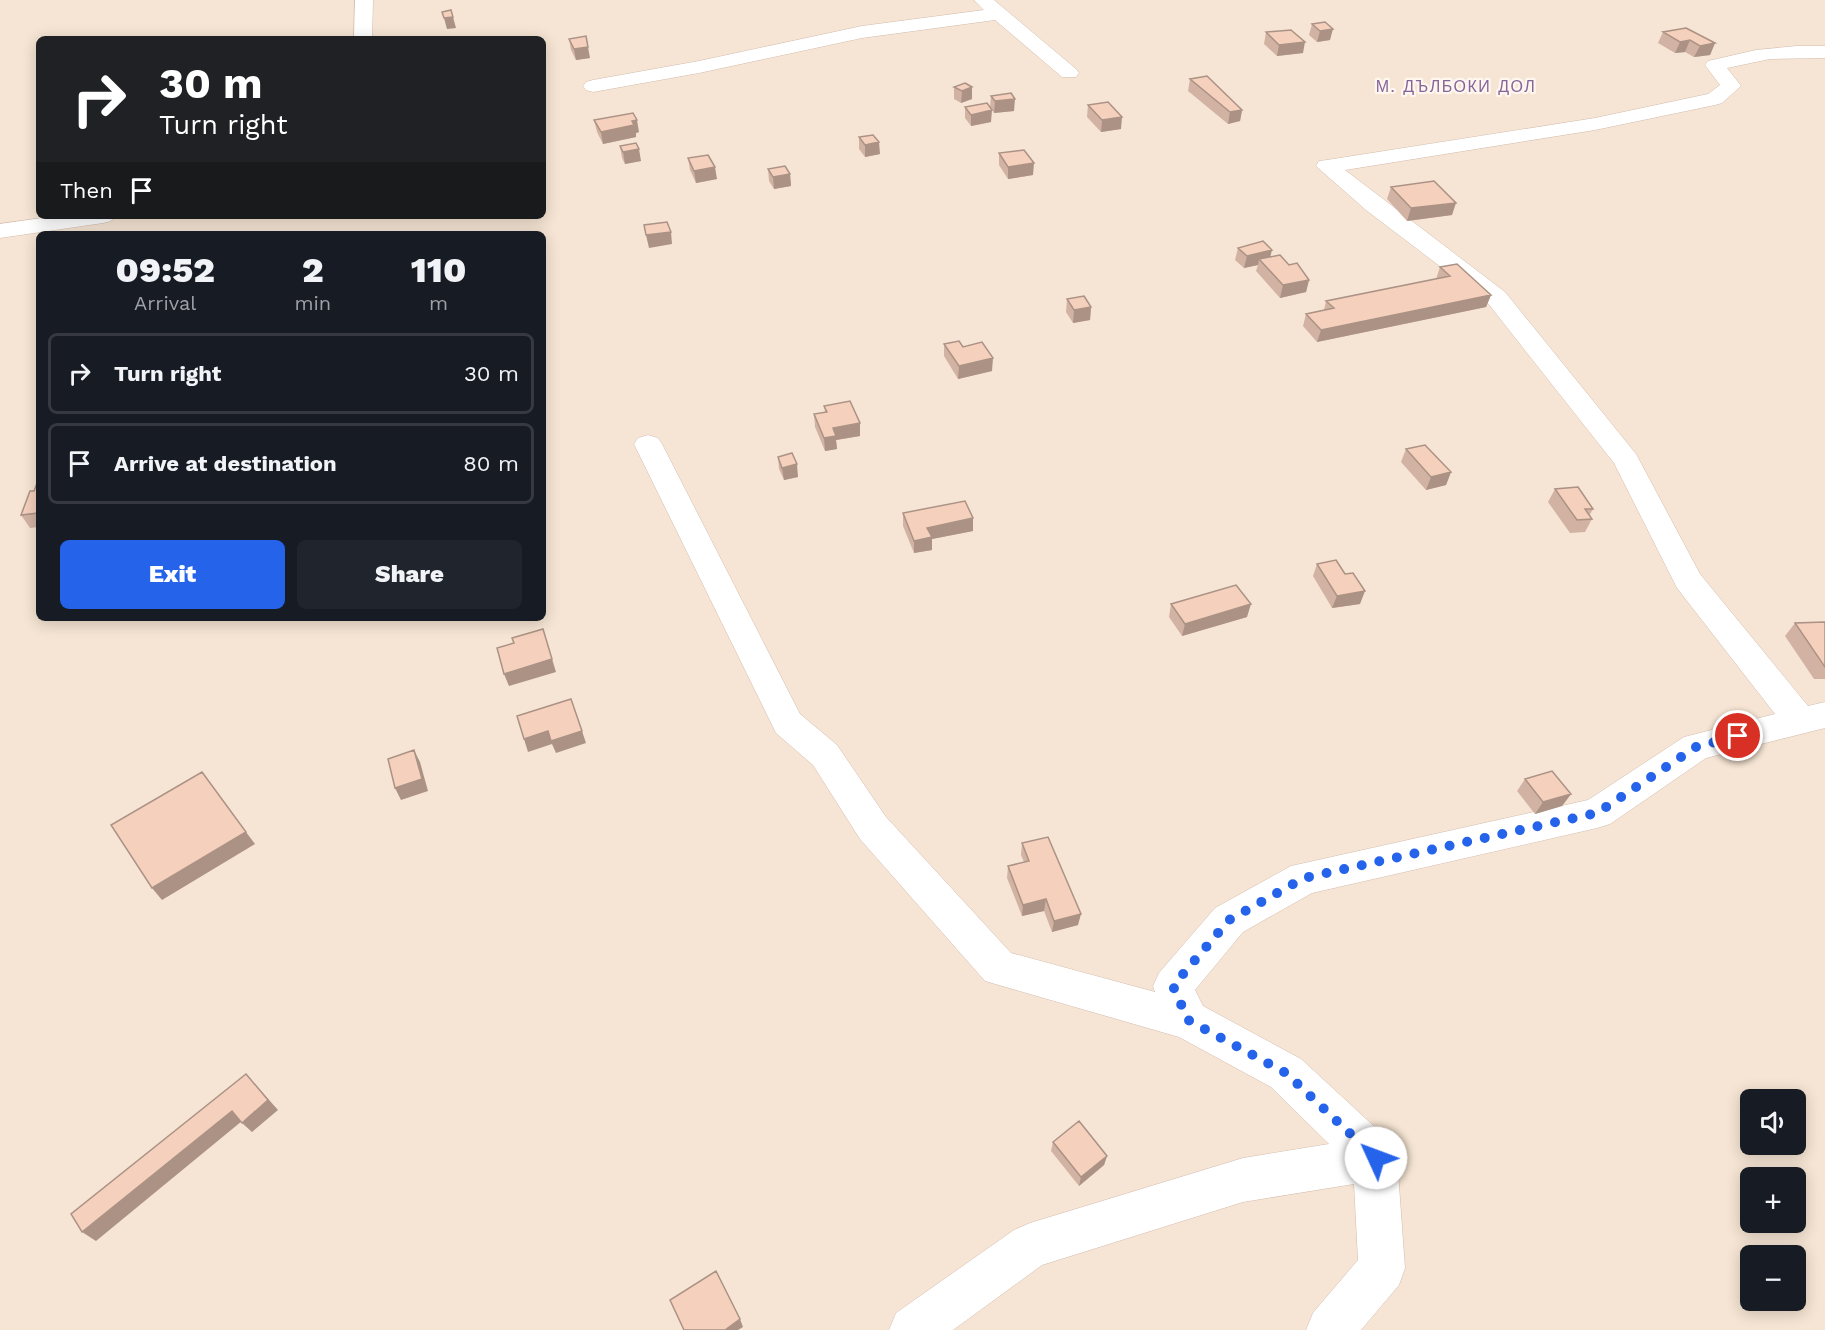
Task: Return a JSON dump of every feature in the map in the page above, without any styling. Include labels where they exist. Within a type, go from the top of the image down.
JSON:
[{"type":"street","points":[[363,36],[364,0]]},
{"type":"street","points":[[983,0],[1069,73]]},
{"type":"street","points":[[593,86],[699,67],[862,32],[998,14]]},
{"type":"street","points":[[1188,1020],[1173,986],[1229,920],[1304,878],[1597,813],[1696,747],[1813,718],[1688,580],[1626,460],[1496,297],[1374,205],[1327,166],[1595,124],[1715,99],[1731,86],[1715,65],[1744,56],[1807,51],[1825,52]]},
{"type":"street","points":[[0,231],[82,219]]},
{"type":"street","points":[[648,444],[788,723],[825,755],[873,828],[999,968],[1188,1020],[1286,1073],[1376,1158],[1382,1268],[1330,1330]]},
{"type":"street","points":[[913,1330],[1030,1246],[1243,1180],[1376,1158]]},
{"type":"shaded area","points":[[0,0],[1825,0],[1825,1330],[0,1330]]},
{"type":"building","points":[[451,10],[453,17],[444,18],[442,12]]},
{"type":"building","points":[[1325,22],[1333,29],[1320,31],[1312,24]]},
{"type":"building","points":[[1686,28],[1715,43],[1700,46],[1690,40],[1680,42],[1663,32]]},
{"type":"building","points":[[1291,30],[1305,42],[1279,45],[1266,32]]},
{"type":"building","points":[[586,36],[588,47],[574,49],[569,39]]},
{"type":"building","points":[[1207,76],[1242,110],[1230,112],[1190,79]]},
{"type":"building","points":[[965,83],[972,87],[962,91],[954,87]]},
{"type":"building","points":[[1011,93],[1015,99],[995,101],[991,96]]},
{"type":"building","points":[[1108,102],[1122,117],[1102,120],[1088,105]]},
{"type":"building","points":[[987,103],[992,110],[971,115],[965,107]]},
{"type":"building","points":[[633,113],[637,120],[632,121],[634,125],[601,132],[594,120]]},
{"type":"building","points":[[873,135],[879,142],[865,145],[859,137]]},
{"type":"building","points":[[636,143],[639,149],[623,152],[620,146]]},
{"type":"building","points":[[1024,150],[1034,163],[1008,167],[999,153]]},
{"type":"building","points":[[708,155],[715,167],[694,171],[688,158]]},
{"type":"building","points":[[785,166],[790,174],[773,177],[768,169]]},
{"type":"building","points":[[1434,181],[1456,203],[1411,208],[1391,187]]},
{"type":"building","points":[[667,222],[671,232],[646,235],[644,225]]},
{"type":"building","points":[[1263,241],[1272,250],[1247,256],[1238,248]]},
{"type":"building","points":[[1280,255],[1289,265],[1297,263],[1309,280],[1283,285],[1259,259]]},
{"type":"building","points":[[1457,264],[1491,295],[1321,330],[1306,314],[1334,308],[1326,301],[1450,276],[1440,267]]},
{"type":"building","points":[[1084,296],[1091,307],[1074,310],[1067,299]]},
{"type":"building","points":[[959,341],[963,347],[982,342],[993,358],[959,366],[944,344]]},
{"type":"building","points":[[850,401],[860,423],[833,428],[836,436],[824,438],[814,414],[827,412],[824,406]]},
{"type":"building","points":[[1425,445],[1451,472],[1431,477],[1406,449]]},
{"type":"building","points":[[792,453],[797,464],[782,468],[778,457]]},
{"type":"building","points":[[36,486],[36,513],[21,515],[30,491],[34,491]]},
{"type":"building","points":[[1578,487],[1593,509],[1585,509],[1592,519],[1577,520],[1555,489]]},
{"type":"building","points":[[965,501],[973,518],[927,528],[932,537],[914,541],[903,513]]},
{"type":"building","points":[[1336,560],[1345,574],[1353,573],[1365,591],[1337,596],[1317,564]]},
{"type":"building","points":[[1236,585],[1251,604],[1185,624],[1171,604]]},
{"type":"building","points":[[1825,622],[1825,667],[1795,623]]},
{"type":"building","points":[[543,629],[552,659],[504,674],[497,648],[514,643],[512,638]]},
{"type":"building","points":[[571,699],[582,731],[551,741],[548,731],[524,739],[517,716]]},
{"type":"building","points":[[414,750],[422,779],[395,788],[388,759]]},
{"type":"building","points":[[1552,771],[1571,794],[1543,802],[1525,779]]},
{"type":"building","points":[[202,772],[246,832],[152,888],[111,825]]},
{"type":"building","points":[[1048,837],[1081,914],[1054,921],[1046,899],[1023,905],[1008,866],[1029,861],[1022,843]]},
{"type":"building","points":[[246,1074],[268,1100],[242,1123],[232,1111],[82,1232],[71,1214]]},
{"type":"building","points":[[1079,1121],[1107,1156],[1081,1177],[1053,1142]]},
{"type":"building","points":[[716,1271],[740,1319],[725,1330],[684,1330],[670,1300]]},
{"type":"district","name":"М. ДЪЛБОКИ ДОЛ","points":[[1456,86]]},
{"type":"route","points":[[1376,1158],[1286,1073],[1188,1020],[1173,986],[1229,920],[1304,878],[1597,813],[1696,747],[1738,736]]}]
